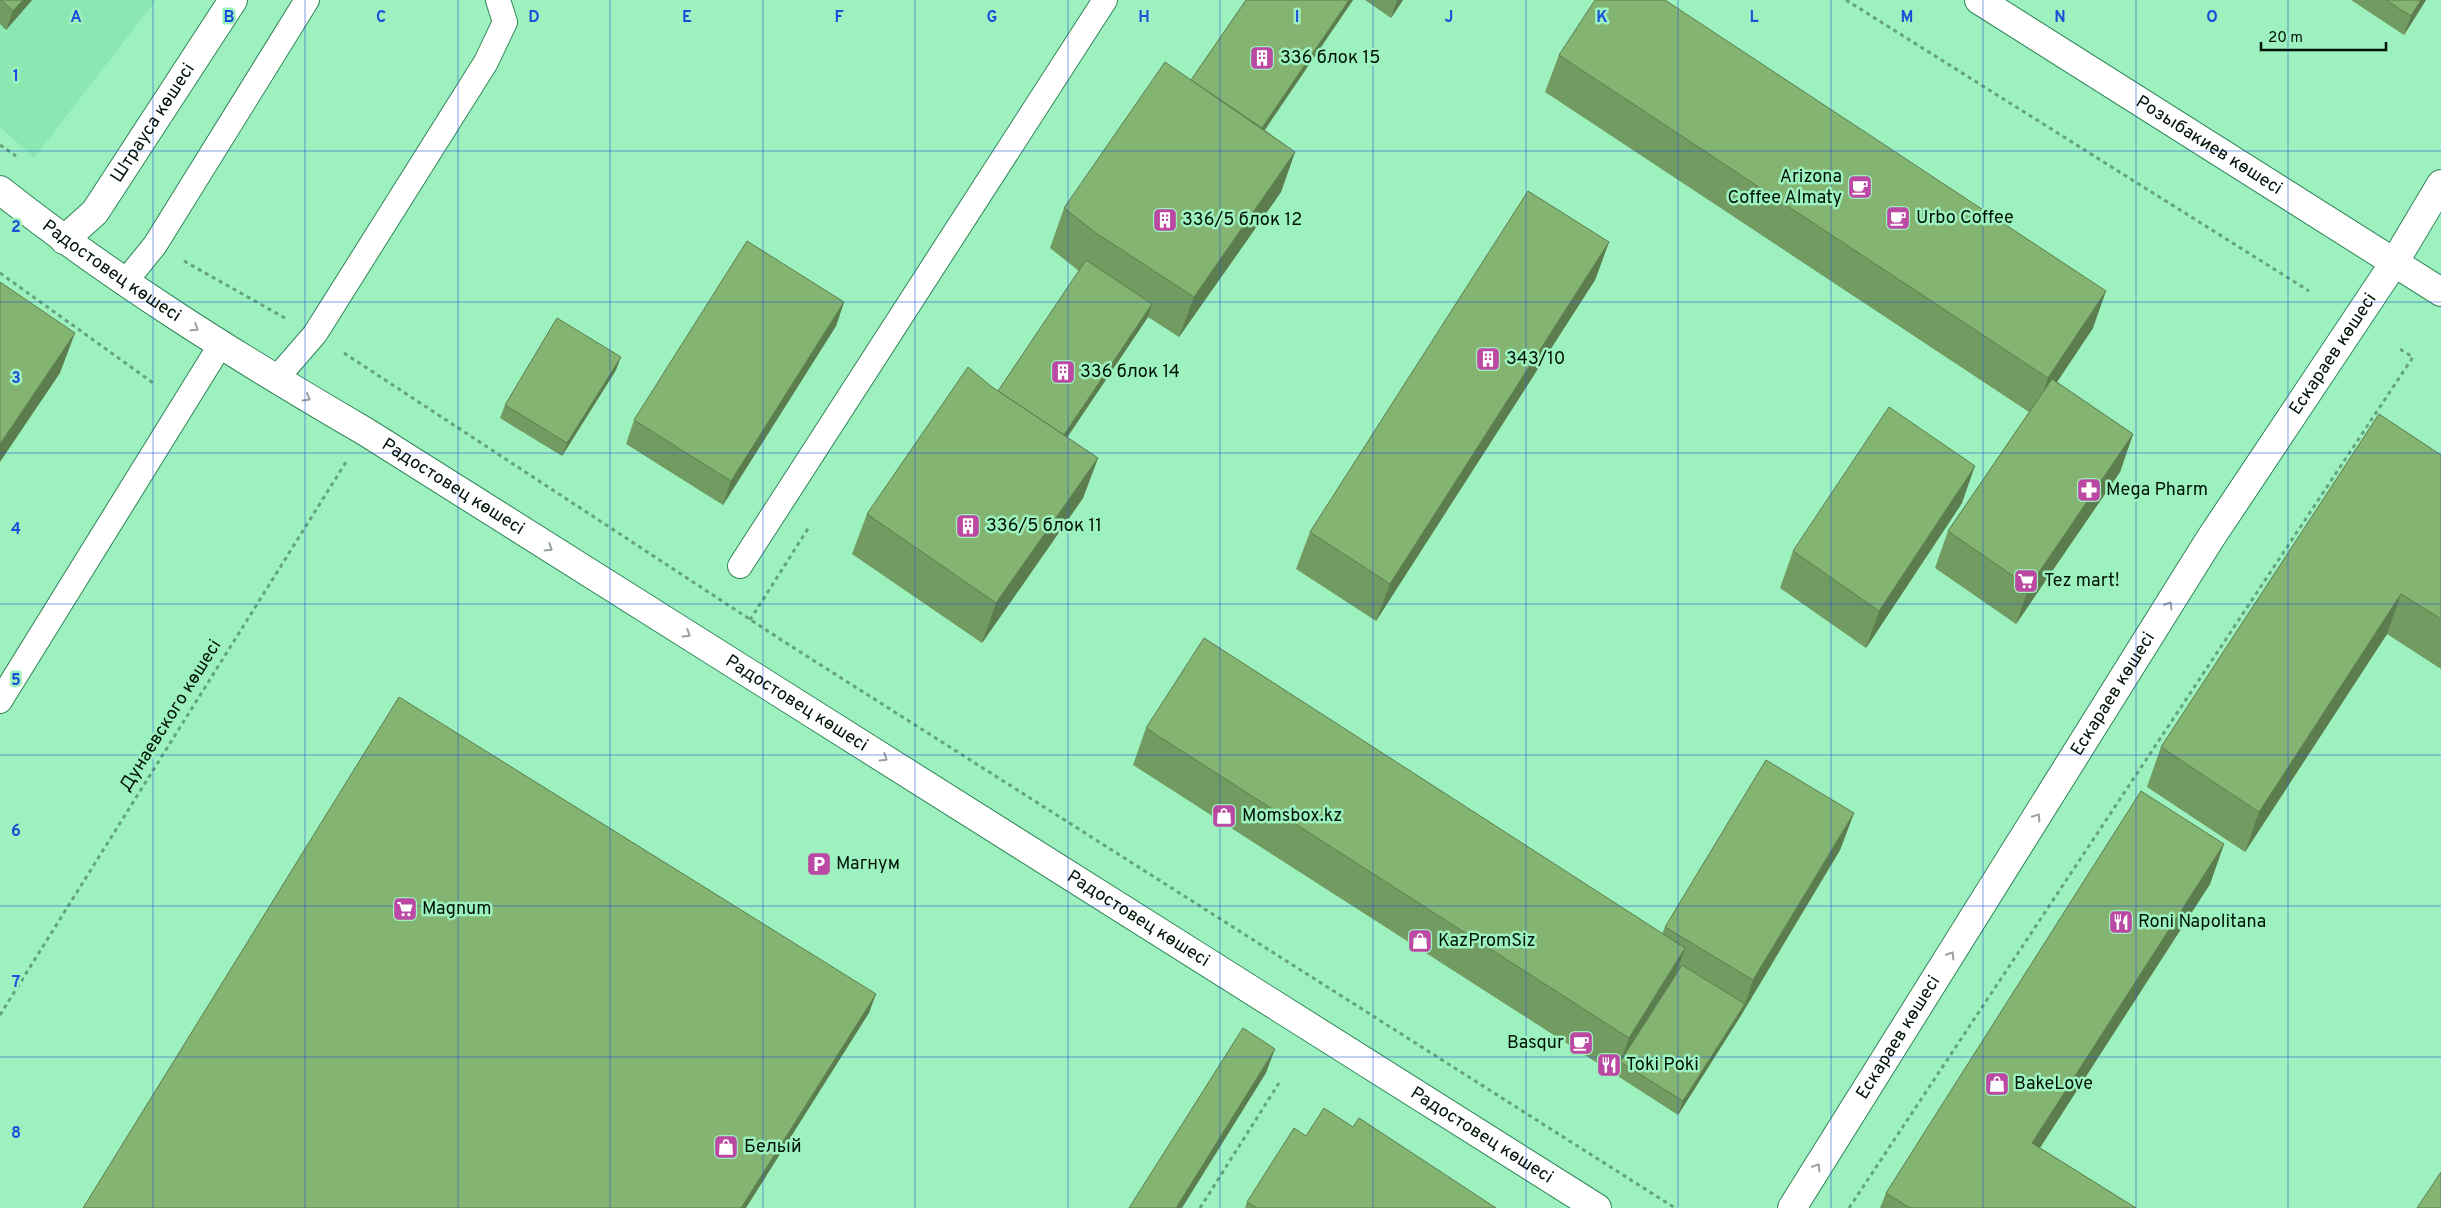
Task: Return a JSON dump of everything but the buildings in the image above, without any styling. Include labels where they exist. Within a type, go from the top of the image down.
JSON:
[{"type":"street","name":"Штрауса көшесі","points":[[64,240],[95,212],[233,0]]},
{"type":"street","name":"Розыбакиев көшесі","points":[[1987,2],[2441,292]]},
{"type":"street","name":"Ескараев көшесі","points":[[1792,1208],[2210,539],[2394,262],[2441,184]]},
{"type":"street","name":"Радостовец көшесі","points":[[0,190],[64,240],[221,344],[366,432],[1597,1208]]},
{"type":"lane","points":[[125,282],[155,245],[307,0]]},
{"type":"lane","points":[[276,379],[314,334],[486,62],[505,22],[498,0]]},
{"type":"lane","points":[[740,566],[1105,0]]},
{"type":"lane","points":[[0,702],[221,344]]},
{"type":"path","points":[[1846,0],[2309,291]]},
{"type":"path","points":[[155,245],[314,334],[783,641],[1675,1208]]},
{"type":"path","points":[[0,273],[183,405]]},
{"type":"path","points":[[1849,1208],[2413,357],[2398,348]]},
{"type":"path","name":"Дунаевского көшесі","points":[[0,1015],[366,432]]},
{"type":"path","points":[[1200,1208],[1279,1084]]},
{"type":"shaded area","points":[[0,0],[156,0],[34,158],[0,127]]},
{"type":"place","name":"336 блок 15","points":[[1262,58]]},
{"type":"place","name":"Arizona Coffee Almaty","points":[[1860,187]]},
{"type":"place","name":"Urbo Coffee","points":[[1898,218]]},
{"type":"place","name":"336/5 блок 12","points":[[1165,220]]},
{"type":"place","name":"343/10","points":[[1488,359]]},
{"type":"place","name":"336 блок 14","points":[[1063,372]]},
{"type":"place","name":"Mega Pharm","points":[[2089,490]]},
{"type":"place","name":"336/5 блок 11","points":[[968,526]]},
{"type":"place","name":"Tez mart!","points":[[2026,581]]},
{"type":"place","name":"Momsbox.kz","points":[[1224,816]]},
{"type":"place","name":"Магнум","points":[[819,864]]},
{"type":"place","name":"Magnum","points":[[405,909]]},
{"type":"place","name":"Roni Napolitana","points":[[2121,922]]},
{"type":"place","name":"KazPromSiz","points":[[1420,941]]},
{"type":"place","name":"Basqur","points":[[1581,1043]]},
{"type":"place","name":"Toki Poki","points":[[1609,1065]]},
{"type":"place","name":"BakeLove","points":[[1997,1084]]},
{"type":"place","name":"Белый","points":[[726,1147]]}]
